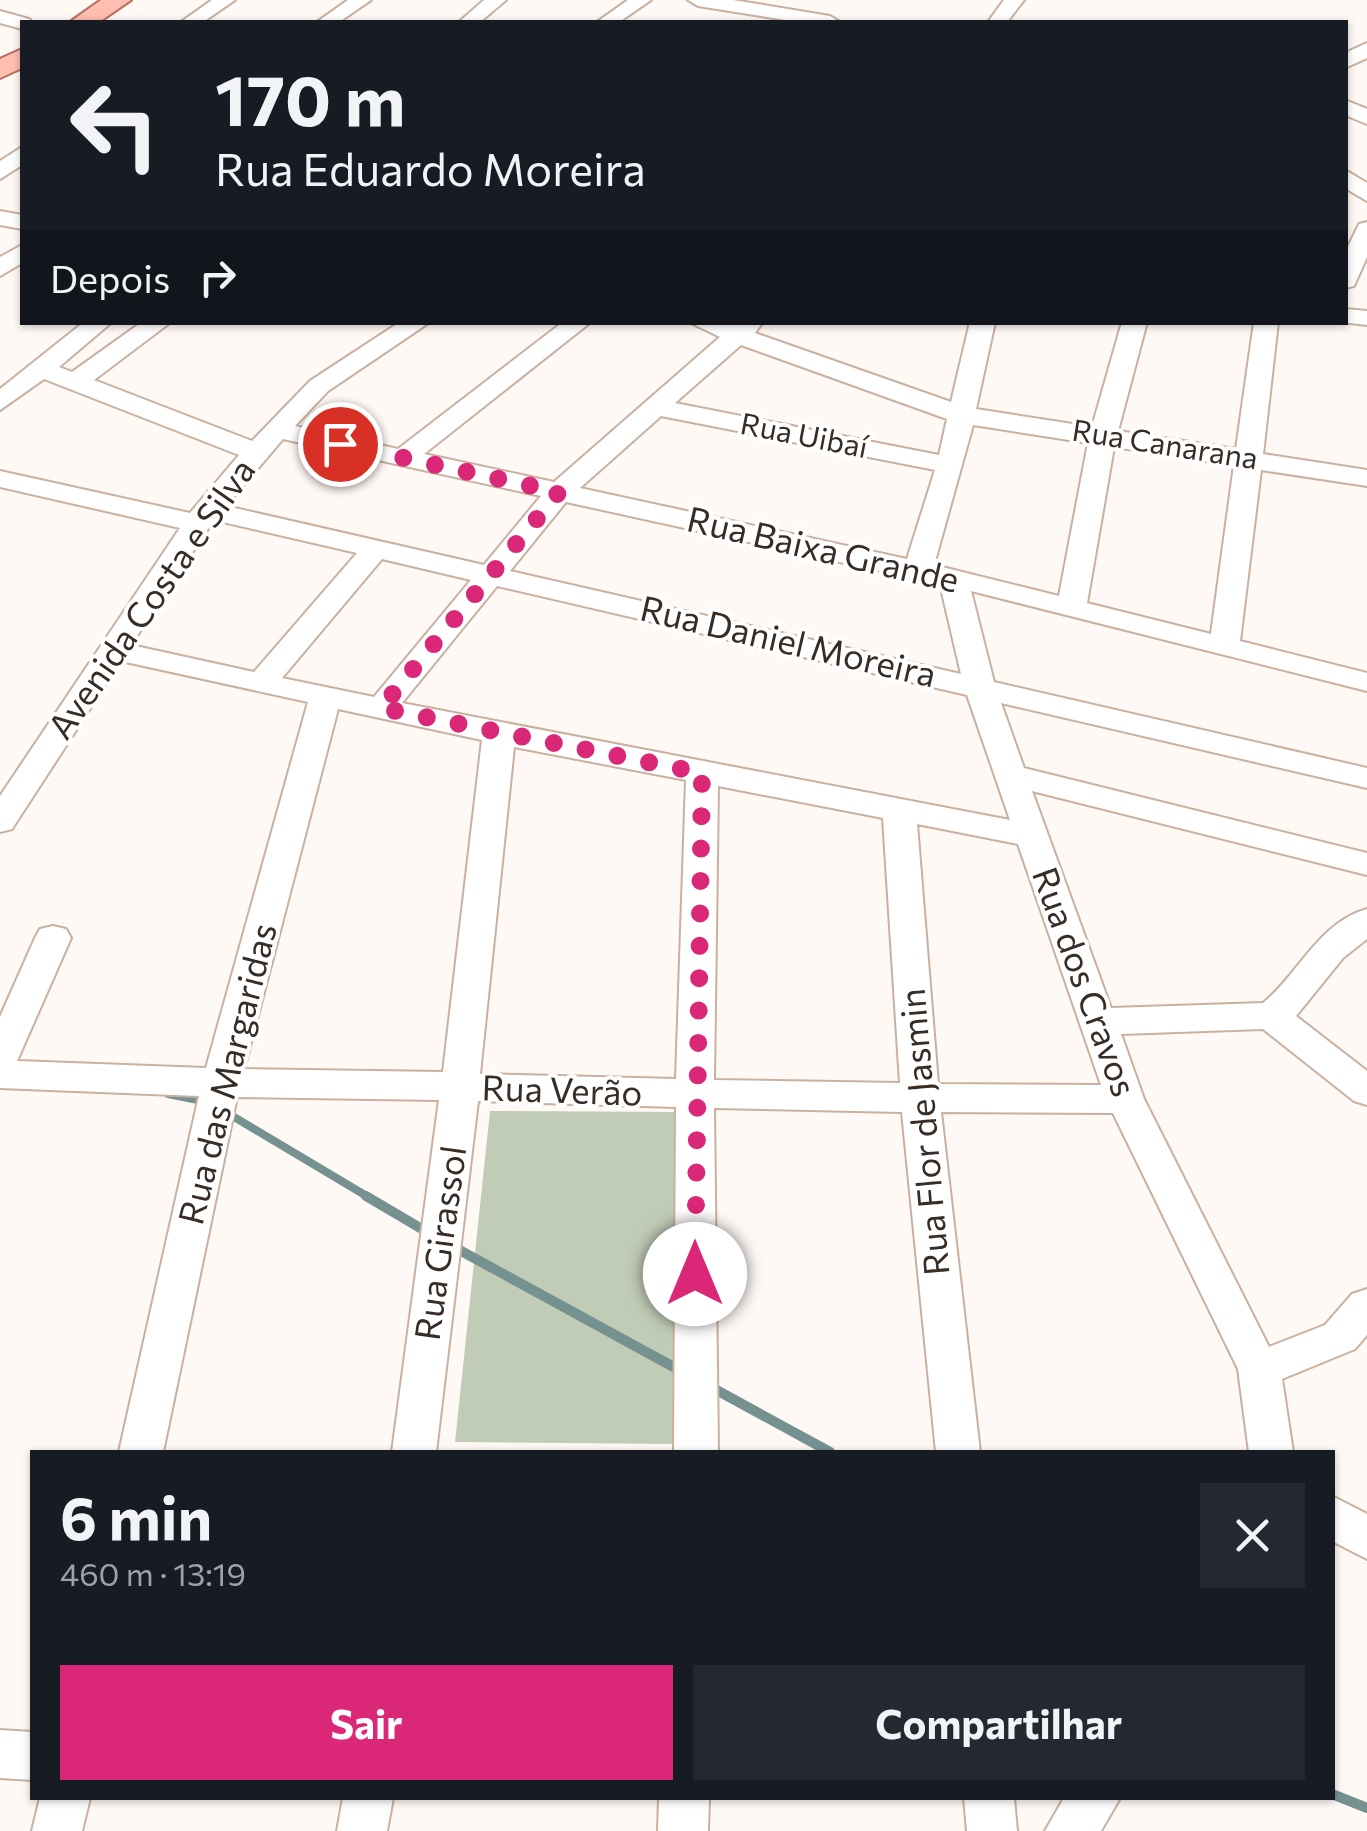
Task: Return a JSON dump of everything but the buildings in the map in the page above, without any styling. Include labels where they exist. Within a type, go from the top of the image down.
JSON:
[{"type":"main road","points":[[85,20],[119,0]]},
{"type":"street","points":[[193,20],[225,0]]},
{"type":"street","points":[[329,20],[362,0]]},
{"type":"street","points":[[471,20],[496,0]]},
{"type":"street","points":[[609,20],[641,0]]},
{"type":"street","points":[[698,0],[785,19],[805,0]]},
{"type":"street","points":[[999,20],[1014,0]]},
{"type":"street","points":[[0,172],[20,156]]},
{"type":"street","points":[[1348,274],[1367,229]]},
{"type":"street","points":[[0,269],[20,254]]},
{"type":"street","points":[[0,402],[96,325]]},
{"type":"street","points":[[74,382],[155,325]]},
{"type":"street","name":"Avenida Costa e Silva","points":[[0,821],[203,516],[319,386],[407,325]]},
{"type":"street","points":[[404,457],[576,325]]},
{"type":"street","name":"Rua Canarana","points":[[720,325],[745,329],[962,414],[1367,478]]},
{"type":"street","points":[[936,574],[950,464],[982,325]]},
{"type":"street","points":[[1070,608],[1104,436],[1134,325]]},
{"type":"street","points":[[1224,648],[1266,325]]},
{"type":"street","points":[[381,708],[559,492],[745,329]]},
{"type":"street","name":"Rua Baixa Grande","points":[[41,369],[266,441],[404,457],[936,574],[1367,682]]},
{"type":"street","name":"Rua Uibaí","points":[[658,408],[950,464]]},
{"type":"street","name":"Rua Daniel Moreira","points":[[0,478],[378,546],[1367,778]]},
{"type":"street","points":[[260,684],[378,546]]},
{"type":"street","name":"Rua dos Cravos","points":[[936,574],[1015,776],[1030,835],[1125,1099],[1259,1369],[1271,1450]]},
{"type":"street","points":[[111,650],[498,734],[1030,835]]},
{"type":"street","name":"Rua das Margaridas","points":[[141,1450],[221,1083],[326,698]]},
{"type":"street","name":"Rua Girassol","points":[[414,1450],[461,1086],[498,734]]},
{"type":"street","points":[[696,1438],[695,1096],[702,773]]},
{"type":"street","points":[[1015,776],[1367,864]]},
{"type":"street","name":"Rua Flor de Jasmin","points":[[899,810],[920,1100],[958,1450]]},
{"type":"street","points":[[1098,1022],[1271,1016],[1286,1004],[1330,949],[1367,921]]},
{"type":"street","points":[[0,1059],[54,938]]},
{"type":"street","points":[[1271,1016],[1367,1091]]},
{"type":"street","name":"Rua Verão","points":[[0,1074],[695,1096],[1125,1099]]},
{"type":"street","points":[[1259,1369],[1340,1337],[1367,1306]]},
{"type":"street","points":[[1335,1518],[1367,1539]]},
{"type":"street","points":[[0,1754],[30,1756]]},
{"type":"street","points":[[57,1831],[65,1800]]},
{"type":"street","points":[[362,1831],[368,1800]]},
{"type":"street","points":[[684,1800],[684,1831]]},
{"type":"street","points":[[989,1800],[992,1831]]},
{"type":"green space","points":[[490,1111],[681,1112],[674,1444],[455,1442]]},
{"type":"waterway","points":[[168,1094],[208,1102]]},
{"type":"waterway","points":[[224,1111],[370,1198]]},
{"type":"waterway","points":[[366,1196],[427,1232]]},
{"type":"waterway","points":[[452,1246],[681,1371]]},
{"type":"waterway","points":[[711,1387],[826,1450]]},
{"type":"waterway","points":[[1335,1795],[1367,1808]]},
{"type":"route","points":[[340,444],[559,492],[381,708],[702,773],[695,1274]]}]
